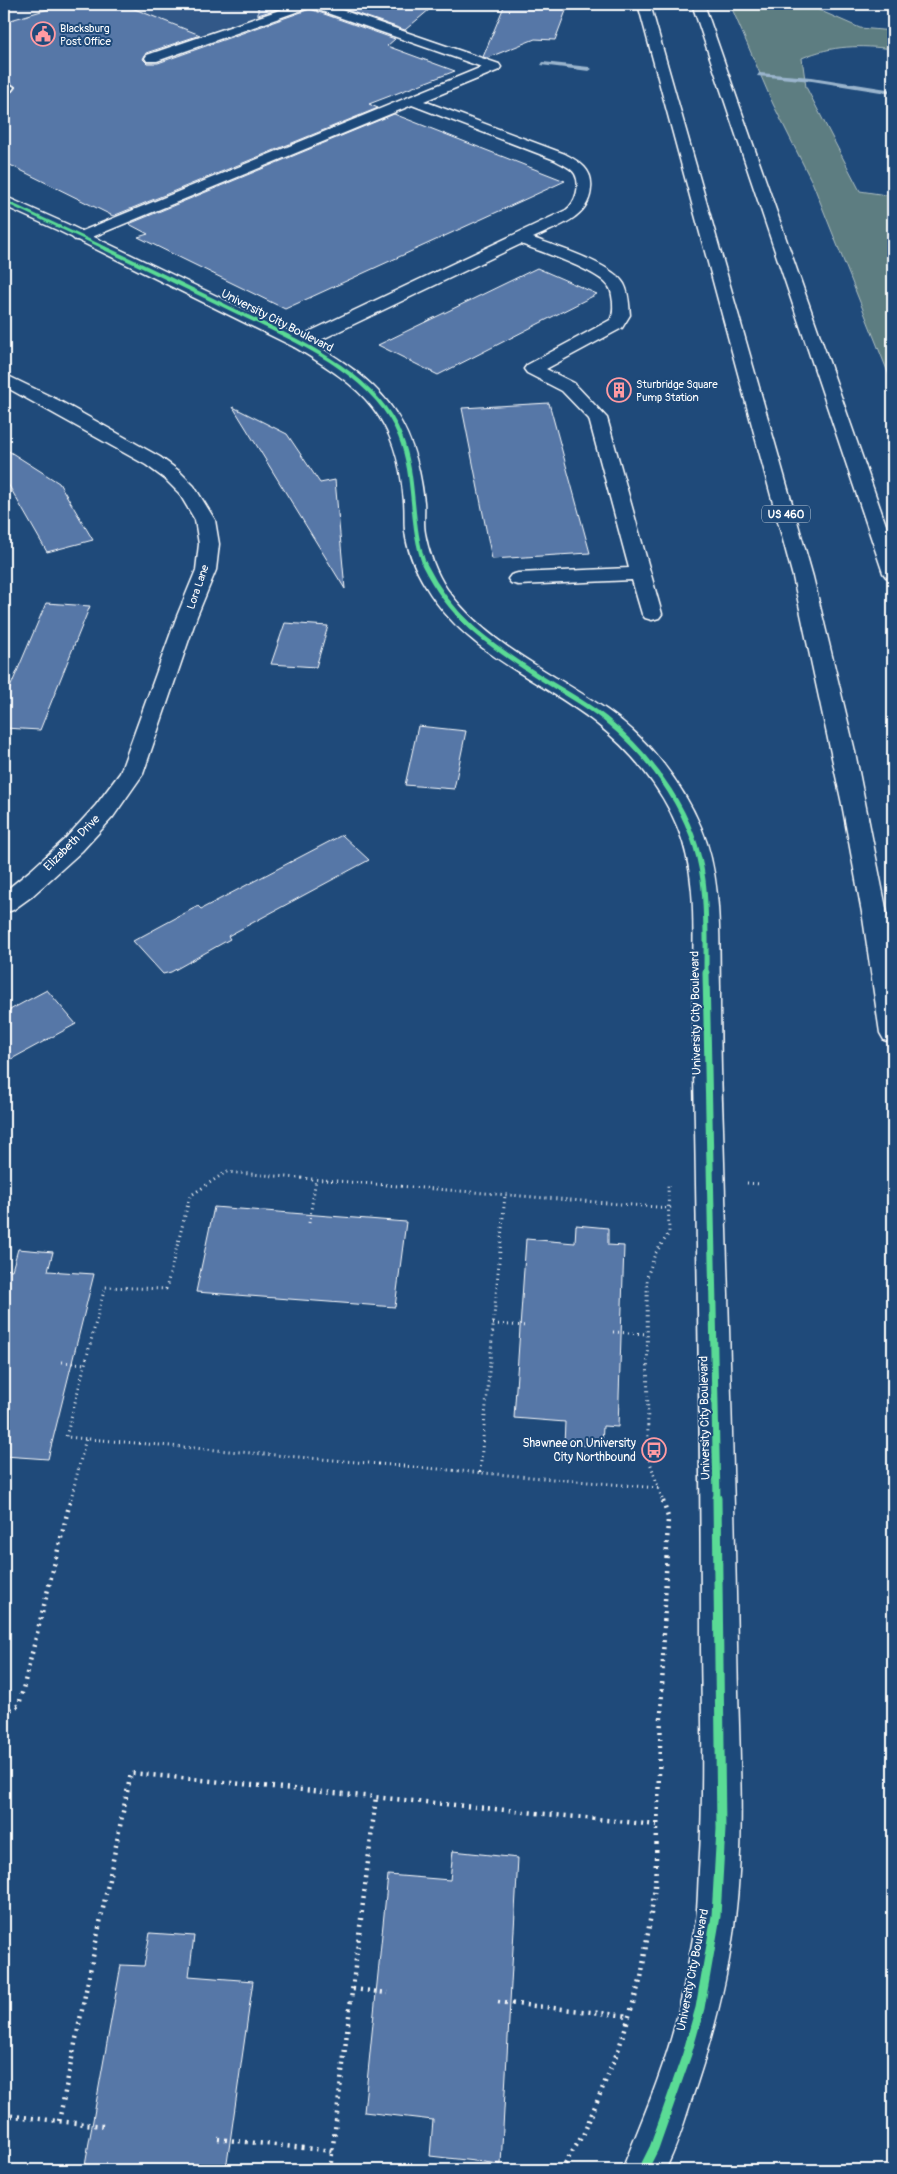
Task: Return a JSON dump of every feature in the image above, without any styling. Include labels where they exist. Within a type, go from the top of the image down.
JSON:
[{"type":"main road","points":[[152,58],[308,4]]},
{"type":"main road","points":[[80,237],[494,66],[313,4]]},
{"type":"main road","name":"US 460","points":[[644,4],[798,558],[816,631],[854,806],[893,1033]]},
{"type":"main road","points":[[698,4],[893,573]]},
{"type":"main road","points":[[300,343],[561,219],[580,208],[583,202],[586,179],[580,169],[560,157],[413,101]]},
{"type":"main road","name":"University City Boulevard","points":[[4,201],[300,343],[338,365],[358,381],[386,408],[396,425],[408,461],[414,502],[415,534],[424,564],[436,588],[464,623],[490,645],[604,718],[639,750],[655,769],[687,820],[694,838],[704,879],[706,922],[717,1444],[722,1829],[716,1916],[700,2008],[681,2071],[654,2148],[643,2170]]},
{"type":"main road","points":[[519,238],[593,268],[616,284],[622,315],[616,324],[533,369],[568,387],[598,418],[652,614]]},
{"type":"main road","name":"Lora Lane","points":[[4,379],[153,461],[172,475],[187,490],[205,520],[209,544],[206,570],[187,616],[131,774]]},
{"type":"main road","points":[[518,580],[641,573]]},
{"type":"main road","name":"Elizabeth Drive","points":[[4,904],[53,864],[81,838],[119,794],[131,774]]},
{"type":"path","points":[[658,1488],[66,1437],[105,1287],[166,1289],[190,1196],[226,1172],[669,1208]]},
{"type":"path","points":[[309,1222],[316,1179]]},
{"type":"path","points":[[561,2170],[584,2133],[619,2048],[641,1978],[655,1888],[668,1517],[648,1456],[647,1276],[651,1262],[661,1242],[669,1233],[668,1183]]},
{"type":"path","points":[[480,1472],[505,1194]]},
{"type":"path","points":[[493,1324],[528,1326]]},
{"type":"path","points":[[613,1332],[647,1334]]},
{"type":"path","points":[[62,1362],[85,1364]]},
{"type":"path","points":[[4,1712],[19,1705],[86,1438]]},
{"type":"path","points":[[59,2121],[132,1773],[657,1824]]},
{"type":"path","points":[[330,2170],[376,1797]]},
{"type":"path","points":[[353,1989],[388,1993]]},
{"type":"path","points":[[498,2002],[629,2016]]},
{"type":"path","points":[[4,2115],[103,2126]]},
{"type":"path","points":[[218,2139],[333,2151]]},
{"type":"shaded area","points":[[4,4],[291,4],[4,101]]},
{"type":"green space","points":[[730,4],[805,4],[860,28],[893,31],[893,49],[869,47],[836,48],[802,58],[806,87],[860,191],[893,196],[893,385],[813,184],[773,104]]},
{"type":"building","points":[[65,4],[122,4],[200,35],[146,53],[143,59],[147,63],[158,63],[310,9],[395,39],[387,46],[455,71],[369,104],[378,108],[113,216],[4,162],[4,94],[12,92],[16,87],[8,81],[4,82],[4,22]]},
{"type":"building","points":[[258,4],[292,4],[258,15]]},
{"type":"building","points":[[329,4],[436,4],[405,30]]},
{"type":"building","points":[[505,4],[567,8],[555,40],[535,39],[487,58],[483,57]]},
{"type":"building","points":[[394,114],[565,181],[285,309],[138,237],[148,234],[129,224]]},
{"type":"building","points":[[537,268],[597,294],[438,375],[378,345]]},
{"type":"building","points":[[549,403],[590,553],[492,559],[462,408]]},
{"type":"building","points":[[233,407],[287,434],[320,483],[335,480],[345,589]]},
{"type":"building","points":[[4,448],[59,483],[93,540],[47,552],[4,477]]},
{"type":"building","points":[[46,603],[90,606],[40,730],[4,728],[4,702]]},
{"type":"building","points":[[285,623],[328,626],[316,667],[271,664]]},
{"type":"building","points":[[418,726],[466,731],[454,789],[405,785]]},
{"type":"building","points":[[342,835],[369,860],[228,936],[230,939],[171,972],[163,974],[133,941],[198,906],[201,909]]},
{"type":"building","points":[[47,990],[76,1024],[4,1063],[4,1013]]},
{"type":"building","points":[[214,1207],[406,1222],[395,1307],[196,1292]]},
{"type":"building","points":[[576,1225],[608,1228],[608,1245],[624,1246],[618,1427],[603,1426],[602,1447],[564,1444],[565,1422],[514,1418],[526,1239],[575,1243]]},
{"type":"building","points":[[18,1249],[53,1252],[48,1271],[94,1274],[48,1459],[4,1456],[4,1269],[12,1270]]},
{"type":"building","points":[[453,1851],[518,1858],[501,2164],[430,2156],[433,2120],[364,2112],[388,1875],[450,1880]]},
{"type":"building","points":[[150,1933],[194,1936],[189,1976],[253,1981],[226,2170],[84,2170],[121,1965],[144,1966]]},
{"type":"waterway","points":[[543,64],[589,69]]},
{"type":"waterway","points":[[759,75],[812,79],[893,92]]},
{"type":"cycle path","points":[[4,201],[62,227],[300,343],[338,365],[358,381],[385,408],[400,435],[408,461],[414,502],[415,534],[424,564],[436,588],[465,623],[490,645],[604,718],[639,750],[669,790],[687,821],[694,839],[703,879],[706,922],[707,1061],[717,1463],[721,1829],[716,1916],[700,2008],[687,2054],[654,2148],[643,2170]]},
{"type":"place","name":"Blacksburg Post Office","points":[[43,34]]},
{"type":"place","name":"Sturbridge Square Pump Station","points":[[619,390]]},
{"type":"place","name":"Shawnee on University City Northbound","points":[[654,1450]]}]
